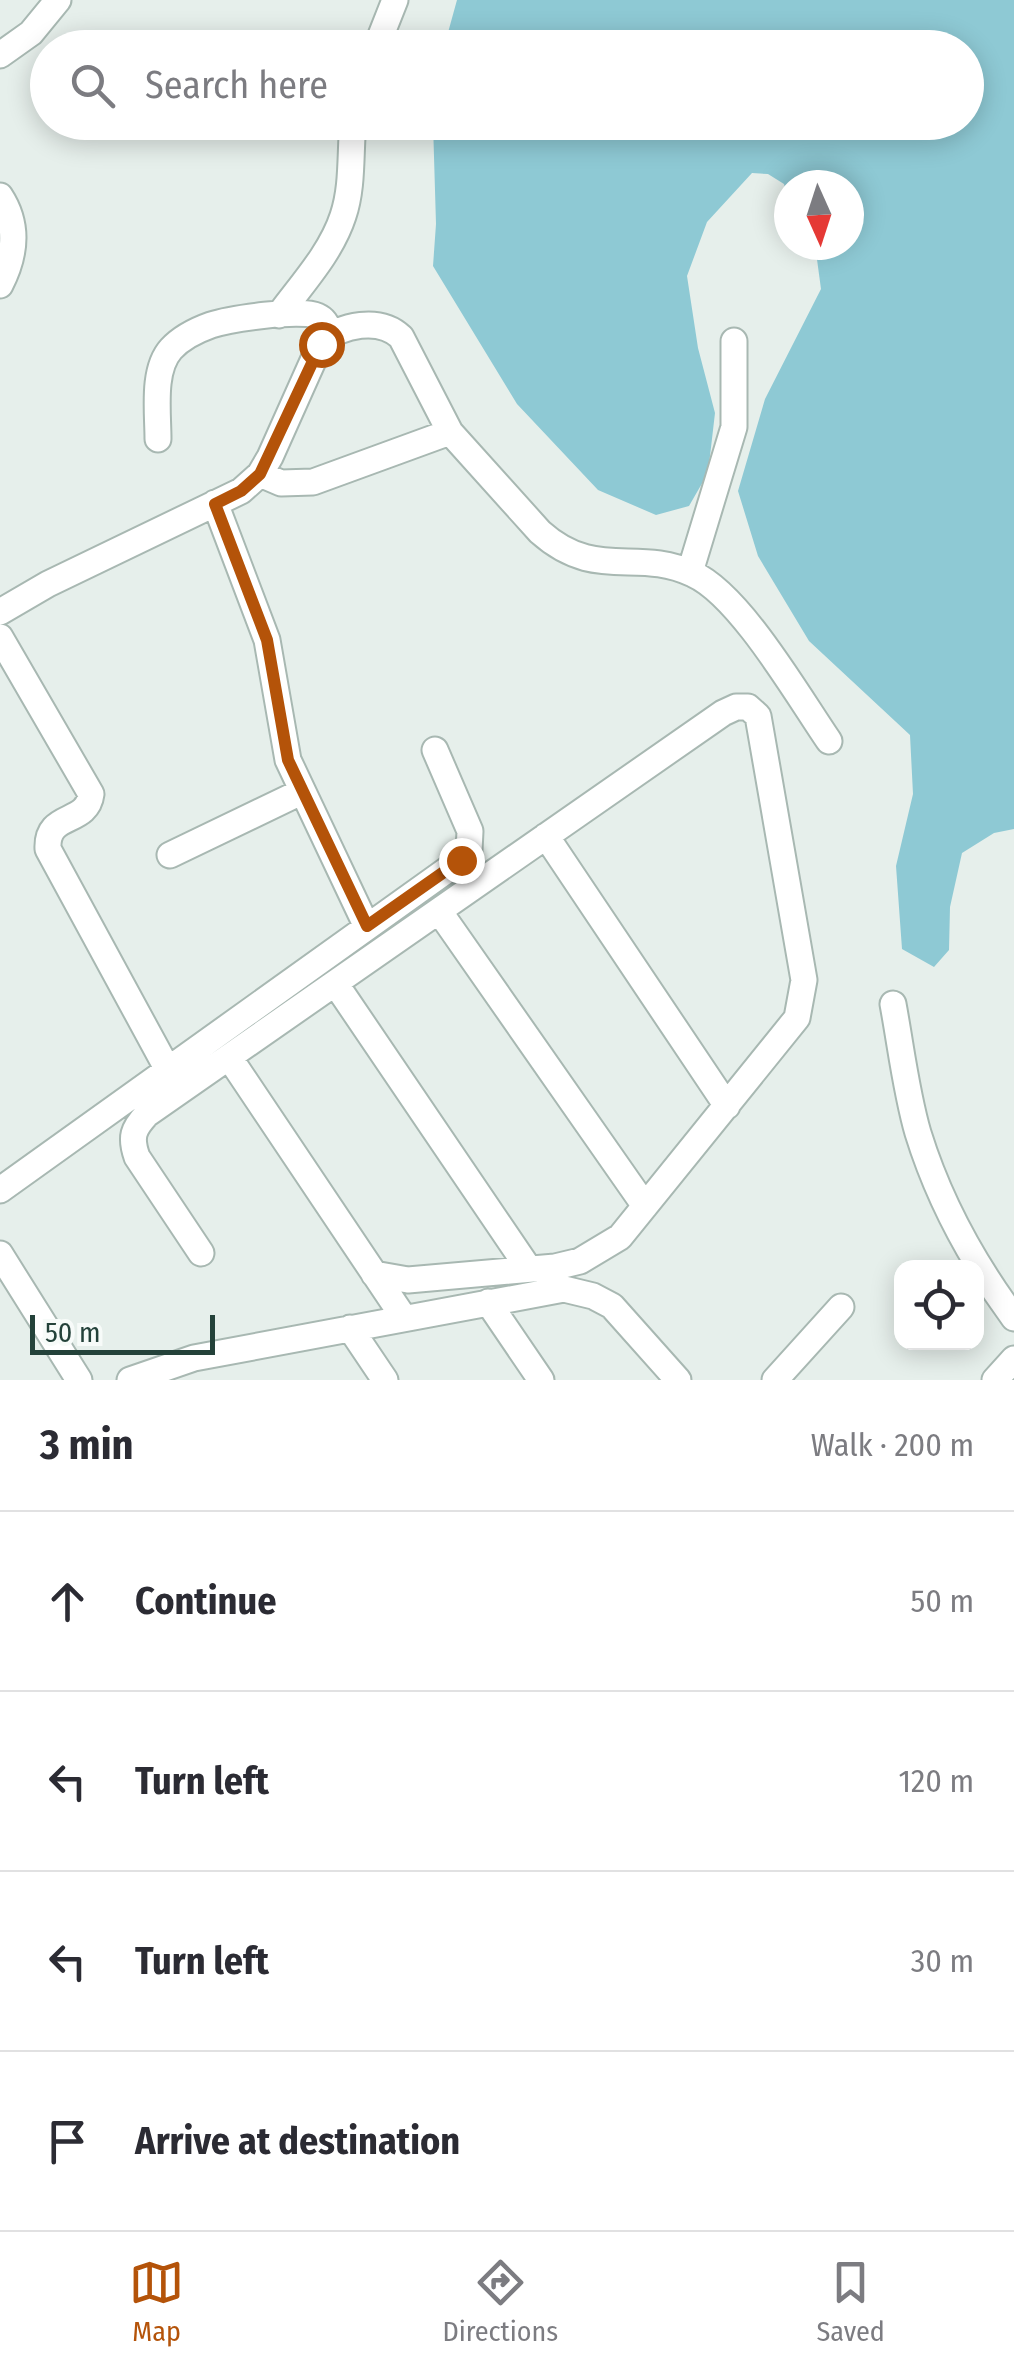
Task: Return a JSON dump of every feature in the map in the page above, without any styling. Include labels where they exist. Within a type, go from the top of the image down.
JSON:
[{"type":"street","points":[[33,30],[58,0]]},
{"type":"street","points":[[383,30],[395,0]]},
{"type":"street","points":[[0,55],[30,33]]},
{"type":"street","points":[[279,315],[333,240],[343,216],[352,140]]},
{"type":"street","points":[[0,196],[7,206],[13,239],[10,265],[0,286]]},
{"type":"street","points":[[158,439],[160,375],[171,349],[200,329],[217,323],[316,314],[331,334]]},
{"type":"street","points":[[0,612],[48,584],[241,491],[260,474],[321,344],[331,334],[376,324],[393,329],[409,350],[450,432],[540,532],[570,554],[584,559],[668,566],[690,572],[714,586],[736,609],[829,741]]},
{"type":"street","points":[[690,572],[734,427],[734,341]]},
{"type":"street","points":[[260,474],[281,483],[313,482],[450,432]]},
{"type":"street","points":[[215,504],[267,640],[288,760],[367,926]]},
{"type":"street","points":[[0,638],[91,794],[90,804],[83,811],[50,831],[48,849],[168,1070]]},
{"type":"street","points":[[201,1252],[137,1158],[131,1141],[134,1128],[147,1114],[723,713],[748,707],[758,716],[804,980],[797,1018],[620,1237],[604,1250],[580,1261],[529,1269],[408,1280],[374,1274]]},
{"type":"street","points":[[0,1190],[469,851],[470,831],[435,750]]},
{"type":"street","points":[[170,855],[301,792]]},
{"type":"street","points":[[546,836],[727,1106]]},
{"type":"street","points":[[439,911],[644,1206]]},
{"type":"street","points":[[335,983],[529,1269]]},
{"type":"street","points":[[893,1004],[917,1129],[928,1163],[977,1267],[1014,1318]]},
{"type":"street","points":[[229,1058],[404,1318]]},
{"type":"street","points":[[0,1254],[79,1380]]},
{"type":"street","points":[[130,1380],[194,1358],[564,1289],[593,1296],[612,1306],[678,1380]]},
{"type":"street","points":[[488,1302],[541,1380]]},
{"type":"street","points":[[775,1380],[841,1307]]},
{"type":"street","points":[[350,1328],[385,1380]]},
{"type":"street","points":[[194,1358],[210,1380]]},
{"type":"street","points":[[995,1380],[1014,1359]]},
{"type":"water","points":[[457,0],[1014,0],[1014,829],[994,833],[962,853],[950,907],[949,950],[934,967],[902,949],[896,866],[913,794],[910,735],[809,641],[758,556],[738,491],[765,399],[821,289],[817,260],[864,260],[864,170],[774,170],[774,178],[752,173],[707,222],[687,276],[698,348],[715,413],[708,473],[689,506],[656,515],[598,490],[517,404],[433,266],[434,140],[984,140],[984,30],[449,30]]},
{"type":"route","points":[[321,344],[260,474],[241,491],[215,504],[267,640],[282,737],[295,780],[367,926],[461,860]]}]
